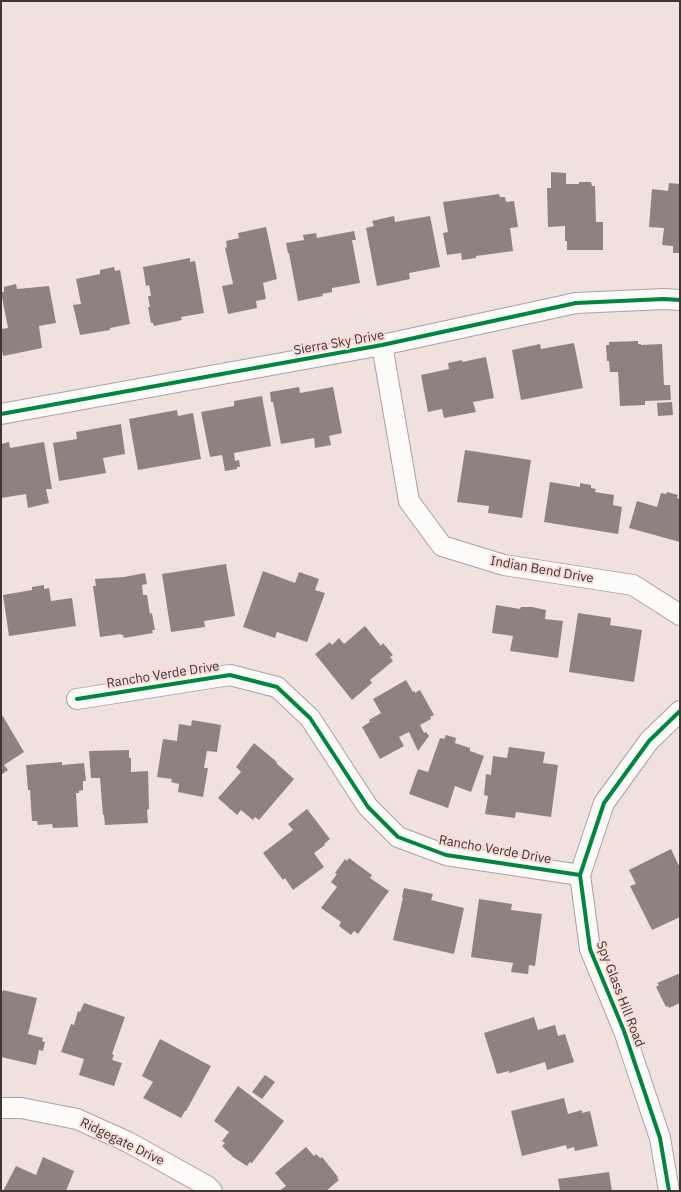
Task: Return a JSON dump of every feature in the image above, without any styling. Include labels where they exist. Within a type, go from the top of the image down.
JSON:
[{"type":"street","name":"Sierra Sky Drive","points":[[1,414],[382,345],[576,303],[664,299],[680,300]]},
{"type":"street","name":"Indian Bend Drive","points":[[382,345],[409,501],[442,546],[504,565],[633,585],[680,615]]},
{"type":"street","name":"Rancho Verde Drive","points":[[77,698],[230,675],[277,687],[310,718],[368,808],[398,837],[446,854],[580,875]]},
{"type":"street","name":"Spy Glass Hill Road","points":[[670,1191],[660,1138],[624,1031],[590,949],[580,875],[604,803],[649,741],[680,711]]},
{"type":"street","name":"Ridgegate Drive","points":[[1,1108],[21,1108],[77,1120],[128,1142],[207,1186],[212,1191]]},
{"type":"building","points":[[551,172],[566,173],[566,184],[591,182],[592,186],[595,186],[596,222],[603,222],[603,250],[567,250],[567,241],[565,241],[565,226],[548,227],[547,188],[551,188]]},
{"type":"building","points":[[669,183],[680,184],[680,253],[673,253],[673,246],[662,245],[664,228],[649,227],[652,189],[668,191]]},
{"type":"building","points":[[499,194],[500,197],[505,197],[506,202],[514,201],[518,227],[510,228],[513,251],[476,256],[476,258],[462,260],[461,253],[447,255],[443,233],[448,232],[443,202]]},
{"type":"building","points":[[394,216],[395,222],[430,216],[440,267],[409,273],[410,279],[377,286],[366,228],[374,226],[372,221]]},
{"type":"building","points":[[266,227],[277,279],[263,283],[266,299],[256,301],[257,308],[228,314],[222,286],[233,284],[225,248],[227,247],[226,241],[239,238],[238,233]]},
{"type":"building","points":[[354,231],[356,240],[352,240],[360,283],[332,288],[332,292],[322,294],[323,296],[298,301],[286,243],[304,240],[303,235],[316,233],[317,238]]},
{"type":"building","points":[[190,258],[190,262],[195,261],[204,313],[181,317],[182,320],[154,326],[153,323],[151,323],[148,307],[150,307],[148,296],[151,296],[149,285],[146,286],[143,267]]},
{"type":"building","points":[[114,267],[115,271],[120,270],[130,324],[110,328],[110,330],[80,335],[73,305],[81,304],[76,279],[100,274],[100,270]]},
{"type":"building","points":[[16,284],[17,289],[49,286],[56,323],[39,326],[42,348],[3,356],[1,329],[8,328],[1,292],[4,292],[4,287]]},
{"type":"building","points":[[638,341],[638,344],[641,345],[662,344],[664,385],[670,385],[671,400],[645,401],[645,405],[620,406],[618,372],[610,372],[609,361],[607,361],[606,345],[609,345],[609,342]]},
{"type":"building","points":[[574,343],[583,388],[521,400],[512,350],[540,344],[541,349]]},
{"type":"building","points":[[486,357],[494,398],[473,402],[476,412],[444,418],[442,409],[428,412],[421,375],[449,369],[448,363]]},
{"type":"building","points":[[299,387],[300,393],[333,387],[342,433],[329,436],[331,445],[315,448],[314,438],[281,444],[270,392]]},
{"type":"building","points":[[262,396],[271,446],[234,453],[235,461],[239,460],[240,467],[225,471],[222,455],[210,457],[201,412],[234,406],[234,401]]},
{"type":"building","points":[[672,402],[673,415],[658,416],[657,403]]},
{"type":"building","points":[[177,410],[178,416],[193,413],[201,459],[138,470],[129,419]]},
{"type":"building","points":[[121,424],[125,454],[103,458],[106,473],[59,481],[53,443],[77,439],[76,432]]},
{"type":"building","points":[[9,442],[10,448],[44,442],[52,489],[46,489],[49,503],[28,508],[26,494],[1,498],[1,444]]},
{"type":"building","points":[[465,450],[531,460],[522,518],[488,513],[489,506],[457,502]]},
{"type":"building","points":[[550,482],[580,487],[580,483],[591,485],[591,488],[596,489],[595,492],[614,495],[613,505],[622,507],[618,534],[544,522]]},
{"type":"building","points":[[667,492],[678,495],[677,498],[680,499],[680,542],[629,528],[637,501],[657,507],[661,493],[666,494]]},
{"type":"building","points":[[226,564],[235,616],[204,621],[205,627],[171,632],[162,574]]},
{"type":"building","points":[[263,571],[295,583],[299,572],[319,579],[315,590],[325,593],[307,642],[277,632],[275,638],[243,627]]},
{"type":"building","points":[[145,573],[147,584],[142,585],[143,595],[147,595],[150,614],[152,613],[155,630],[152,630],[153,633],[124,638],[121,634],[100,637],[93,586],[96,586],[95,579],[124,577]]},
{"type":"building","points":[[44,585],[44,589],[49,588],[51,601],[72,598],[76,626],[9,636],[3,595],[32,590],[32,587]]},
{"type":"building","points":[[496,605],[520,609],[521,607],[532,607],[546,610],[545,619],[563,621],[558,658],[510,651],[513,636],[492,633]]},
{"type":"building","points":[[578,613],[611,618],[610,625],[642,630],[634,682],[569,672]]},
{"type":"building","points":[[365,626],[381,646],[383,643],[393,655],[390,657],[393,661],[370,680],[372,683],[352,700],[315,654],[330,642],[332,645],[339,638],[344,644]]},
{"type":"building","points":[[406,680],[413,692],[415,691],[415,693],[420,690],[434,715],[430,717],[431,719],[420,725],[424,733],[426,732],[429,736],[418,751],[409,732],[399,737],[404,746],[380,759],[362,727],[370,722],[369,720],[381,713],[373,699]]},
{"type":"building","points":[[1,713],[24,752],[4,765],[8,770],[1,775]]},
{"type":"building","points":[[192,720],[221,725],[217,752],[207,751],[204,768],[208,768],[203,797],[178,792],[179,784],[171,782],[172,779],[157,777],[163,739],[177,741],[179,724],[191,726]]},
{"type":"building","points":[[446,735],[456,738],[455,743],[470,748],[470,751],[484,756],[471,792],[455,786],[448,808],[409,794],[418,769],[428,772],[440,738],[444,739]]},
{"type":"building","points":[[254,743],[277,762],[276,763],[294,779],[259,820],[255,817],[253,820],[241,810],[237,815],[218,798],[241,772],[236,767]]},
{"type":"building","points":[[509,747],[545,752],[543,763],[558,765],[551,817],[516,812],[515,818],[485,814],[488,796],[484,795],[486,774],[491,775],[493,756],[507,758]]},
{"type":"building","points":[[129,750],[129,758],[131,758],[131,772],[148,771],[148,823],[105,825],[100,778],[91,778],[89,751]]},
{"type":"building","points":[[62,762],[62,765],[84,763],[86,781],[83,781],[83,790],[76,793],[78,827],[53,828],[52,824],[38,825],[37,821],[32,821],[30,790],[28,790],[26,765]]},
{"type":"building","points":[[307,809],[330,839],[324,844],[325,845],[314,853],[324,867],[293,890],[285,878],[283,880],[263,853],[293,830],[288,824]]},
{"type":"building","points":[[671,849],[680,868],[680,917],[652,930],[630,886],[636,884],[629,870]]},
{"type":"building","points":[[349,858],[372,875],[370,878],[389,891],[358,934],[354,931],[351,935],[339,926],[341,922],[321,908],[337,887],[331,882],[337,874],[335,873],[345,859],[347,861]]},
{"type":"building","points":[[404,888],[433,894],[431,900],[464,908],[454,954],[393,940]]},
{"type":"building","points":[[479,899],[512,904],[511,910],[542,914],[535,966],[529,965],[528,974],[511,972],[513,963],[471,957]]},
{"type":"building","points":[[680,974],[680,1003],[669,1008],[668,1006],[666,1007],[656,987],[659,985],[657,983]]},
{"type":"building","points":[[3,990],[37,998],[28,1034],[43,1038],[42,1041],[45,1042],[43,1051],[39,1050],[36,1065],[1,1057],[1,992],[2,993]]},
{"type":"building","points":[[84,1003],[125,1017],[112,1054],[114,1055],[112,1060],[122,1063],[114,1086],[79,1075],[84,1059],[61,1052],[71,1024],[74,1025],[78,1011],[80,1012]]},
{"type":"building","points":[[534,1017],[538,1030],[555,1025],[558,1036],[565,1034],[574,1062],[547,1070],[545,1062],[509,1073],[509,1071],[497,1074],[484,1033]]},
{"type":"building","points":[[160,1039],[211,1066],[181,1118],[143,1098],[153,1082],[142,1076]]},
{"type":"building","points":[[265,1075],[275,1082],[262,1099],[252,1092]]},
{"type":"building","points":[[238,1086],[284,1121],[252,1163],[250,1162],[247,1166],[233,1157],[222,1146],[225,1143],[222,1141],[229,1132],[214,1121]]},
{"type":"building","points":[[564,1098],[568,1114],[582,1110],[582,1113],[590,1111],[598,1146],[575,1151],[574,1147],[567,1149],[566,1145],[522,1156],[511,1111]]},
{"type":"building","points":[[306,1147],[314,1156],[316,1154],[320,1158],[322,1157],[339,1180],[326,1191],[279,1191],[286,1186],[275,1173]]},
{"type":"building","points":[[43,1157],[74,1171],[66,1191],[3,1191],[16,1166],[36,1175]]},
{"type":"building","points":[[609,1172],[612,1191],[560,1191],[558,1179]]},
{"type":"cycle path","points":[[1,414],[382,345],[576,303],[664,299],[680,300]]},
{"type":"cycle path","points":[[77,699],[230,675],[277,687],[310,718],[368,807],[398,837],[446,855],[580,875]]},
{"type":"cycle path","points":[[669,1191],[660,1138],[624,1031],[590,949],[580,875],[604,803],[649,741],[680,711]]}]
